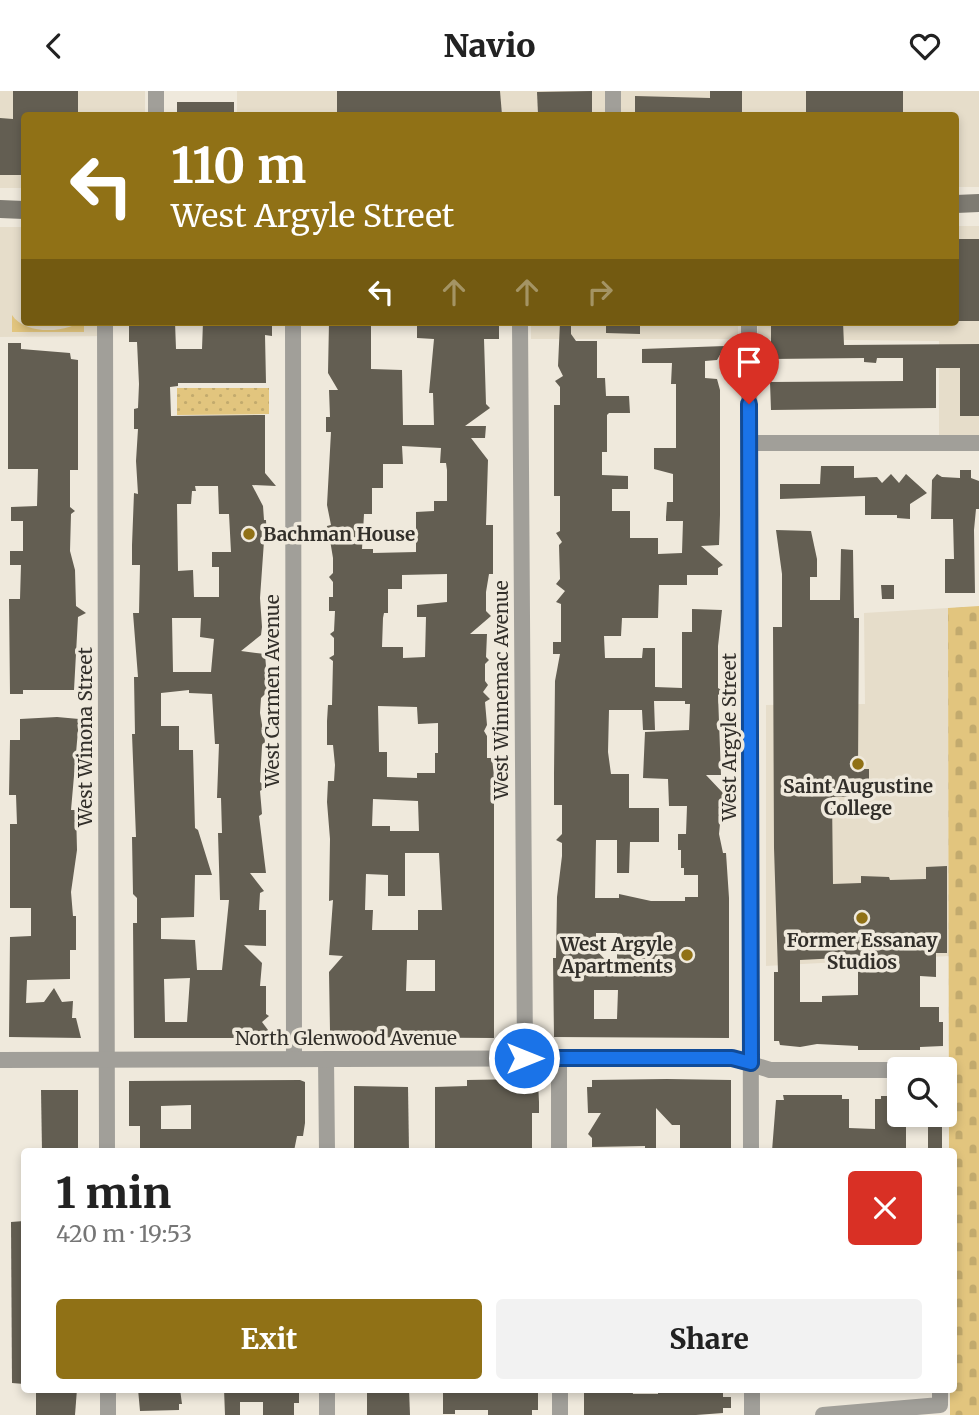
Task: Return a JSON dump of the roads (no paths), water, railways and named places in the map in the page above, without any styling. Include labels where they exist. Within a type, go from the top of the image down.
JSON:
[{"type":"main road","points":[[959,204],[979,204]]},
{"type":"main road","points":[[0,209],[21,209]]},
{"type":"street","points":[[156,91],[156,112]]},
{"type":"street","points":[[613,91],[613,112]]},
{"type":"street","name":"West Winona Street","points":[[105,326],[107,1148]]},
{"type":"street","name":"West Carmen Avenue","points":[[293,326],[294,1059]]},
{"type":"street","name":"West Winnemac Avenue","points":[[520,326],[524,1058]]},
{"type":"street","name":"West Argyle Street","points":[[749,326],[751,1148]]},
{"type":"street","points":[[750,443],[979,443]]},
{"type":"street","points":[[559,1058],[559,1148]]},
{"type":"street","name":"North Glenwood Avenue","points":[[0,1060],[732,1058],[770,1070],[887,1070]]},
{"type":"street","points":[[326,1059],[327,1148]]},
{"type":"street","points":[[108,1393],[108,1415]]},
{"type":"street","points":[[327,1393],[327,1415]]},
{"type":"street","points":[[560,1393],[560,1415]]},
{"type":"street","points":[[752,1393],[752,1415]]},
{"type":"street","points":[[823,1415],[940,1397]]},
{"type":"place","name":"Bachman House","points":[[249,534]]},
{"type":"place","name":"Saint Augustine College","points":[[858,764]]},
{"type":"place","name":"Former Essanay Studios","points":[[862,918]]},
{"type":"place","name":"West Argyle Apartments","points":[[687,955]]}]
